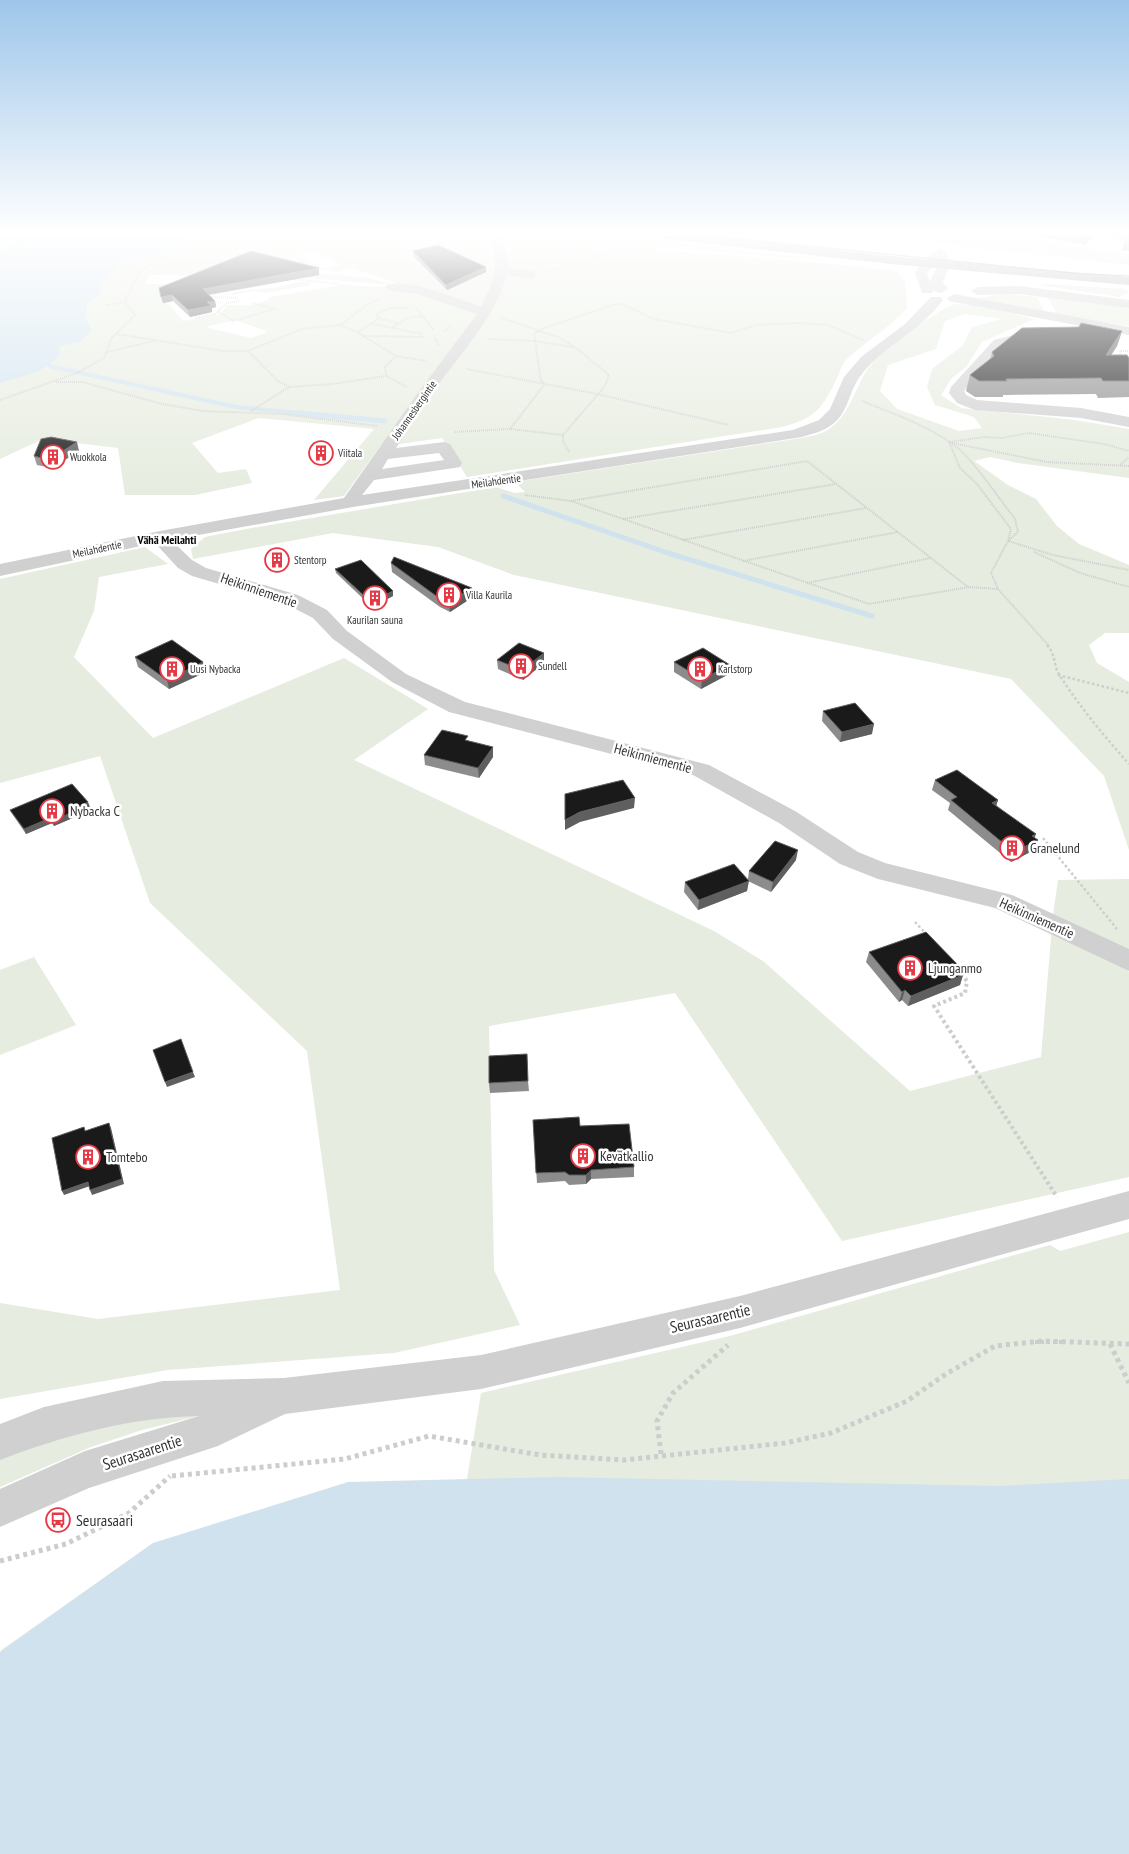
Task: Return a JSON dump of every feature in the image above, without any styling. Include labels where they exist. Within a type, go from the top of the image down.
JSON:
[{"type":"street","name":"Johannesbergintie","points":[[353,502],[352,497],[369,476],[423,395],[447,365],[477,322]]},
{"type":"street","name":"Meilahdentie","points":[[0,570],[184,531],[353,502],[796,434],[825,423],[837,411],[851,377],[866,360],[910,327],[914,322]]},
{"type":"street","points":[[1076,322],[1129,331]]},
{"type":"street","points":[[1097,326],[1095,329],[1056,331],[1043,338],[1017,338],[999,344],[956,390],[956,394],[960,399],[975,405],[1081,413],[1129,422]]},
{"type":"street","points":[[369,476],[454,463],[444,447],[383,455]]},
{"type":"street","points":[[181,559],[187,538],[184,531]]},
{"type":"street","name":"Heikinniementie","points":[[160,536],[164,543],[185,564],[199,572],[291,599],[320,614],[340,635],[399,678],[457,706],[701,770],[786,817],[849,858],[878,870],[1003,901],[1129,961]]},
{"type":"street","name":"Seurasaarentie","points":[[0,1442],[44,1425],[163,1398],[284,1396],[481,1372],[740,1312],[1129,1205]]},
{"type":"street","name":"Seurasaarentie","points":[[0,1508],[85,1470],[218,1428],[284,1396]]},
{"type":"path","points":[[0,400],[56,382],[85,370],[104,358],[111,339],[129,322]]},
{"type":"path","points":[[340,325],[345,322]]},
{"type":"path","points":[[357,332],[374,322]]},
{"type":"path","points":[[390,322],[399,324]]},
{"type":"path","points":[[392,328],[403,322]]},
{"type":"path","points":[[427,322],[434,330]]},
{"type":"path","points":[[513,322],[558,337],[576,348],[609,375],[609,380],[563,435],[563,441],[571,455]]},
{"type":"path","points":[[545,384],[541,381],[534,334],[539,330],[565,322]]},
{"type":"path","points":[[671,322],[731,333],[774,322],[828,325],[873,344],[885,346]]},
{"type":"path","points":[[363,336],[423,335],[372,324]]},
{"type":"path","points":[[117,334],[222,352],[248,351],[302,328],[340,325],[357,332],[396,356],[597,394],[732,426]]},
{"type":"path","points":[[466,337],[535,341],[576,348]]},
{"type":"path","points":[[106,352],[140,342],[159,340]]},
{"type":"path","points":[[248,351],[278,381],[289,388]]},
{"type":"path","points":[[1123,362],[1119,356],[1120,351],[1129,351]]},
{"type":"path","points":[[386,376],[385,367],[396,356]]},
{"type":"path","points":[[251,412],[289,388],[386,376],[423,395]]},
{"type":"path","points":[[56,382],[82,382],[162,404],[203,411],[251,412],[401,428]]},
{"type":"path","points":[[510,429],[545,384]]},
{"type":"path","points":[[859,400],[899,416],[949,442],[961,452],[1015,519],[1018,532],[1008,541]]},
{"type":"path","points":[[446,432],[510,429],[563,435]]},
{"type":"path","points":[[949,442],[984,437],[1002,438],[1029,433],[1104,444],[1129,451]]},
{"type":"path","points":[[949,442],[1047,462],[1129,466]]},
{"type":"path","points":[[949,442],[960,468],[977,484],[1011,529],[1008,541],[991,573],[998,589],[1053,651],[1058,674],[1104,736],[1129,764]]},
{"type":"path","points":[[1120,466],[1129,457]]},
{"type":"path","points":[[571,501],[807,461],[969,587]]},
{"type":"path","points":[[622,519],[837,484]]},
{"type":"path","points":[[521,494],[571,501],[869,604],[969,587],[998,589]]},
{"type":"path","points":[[682,540],[867,508]]},
{"type":"path","points":[[742,561],[898,532]]},
{"type":"path","points":[[1008,541],[1054,563],[1112,584],[1129,587]]},
{"type":"path","points":[[1030,550],[1129,570]]},
{"type":"path","points":[[806,583],[932,558]]},
{"type":"path","points":[[1058,674],[1129,693]]},
{"type":"path","points":[[1043,838],[1121,934]]},
{"type":"path","points":[[915,922],[928,936]]},
{"type":"path","points":[[960,973],[967,981],[964,993],[934,1006],[970,1065],[1061,1204]]},
{"type":"path","points":[[161,1477],[345,1459],[429,1436],[540,1455],[624,1460],[661,1454],[785,1443],[831,1433],[907,1401],[946,1374],[995,1346],[1042,1341],[1129,1344]]},
{"type":"path","points":[[661,1454],[657,1421],[673,1393],[731,1342]]},
{"type":"path","points":[[1110,1344],[1129,1383]]},
{"type":"path","points":[[0,1560],[66,1544],[129,1514],[170,1476]]},
{"type":"shaded area","points":[[3,322],[228,322],[205,327],[251,338],[267,331],[239,322],[893,322],[846,360],[827,397],[817,411],[794,424],[467,477],[442,438],[400,444],[383,442],[344,496],[314,500],[374,429],[259,418],[192,443],[218,473],[246,469],[252,483],[195,495],[125,495],[118,448],[43,439],[0,459],[0,324]]},
{"type":"shaded area","points":[[924,322],[945,322],[936,349],[888,365],[880,391],[897,409],[959,431],[982,428],[974,417],[935,405],[927,387],[932,369],[963,345],[972,327],[993,322],[1028,322],[982,342],[966,367],[951,379],[941,395],[961,408],[1075,420],[1129,429],[1129,478],[1018,463],[990,457],[974,461],[1008,485],[1036,499],[1057,526],[1079,544],[1129,565],[1129,633],[1105,633],[1089,645],[1097,663],[1129,682],[1129,850],[1104,776],[1011,679],[514,575],[438,547],[333,533],[193,559],[191,549],[205,537],[496,487],[515,493],[525,492],[515,482],[795,439],[821,433],[833,426],[841,418],[867,370],[874,361],[912,329]]},
{"type":"shaded area","points":[[1097,322],[1129,322],[1129,326]]},
{"type":"shaded area","points":[[145,547],[168,564],[99,577],[94,611],[74,657],[153,738],[344,658],[428,709],[354,760],[714,931],[763,961],[910,1091],[1041,1057],[1052,926],[1119,962],[1129,972],[1129,1177],[842,1241],[675,993],[489,1026],[494,1270],[520,1325],[394,1353],[168,1370],[0,1399],[0,1303],[98,1319],[340,1290],[307,1051],[150,903],[100,756],[0,783],[0,579]]},
{"type":"shaded area","points":[[1129,879],[1129,950],[1053,915],[1058,880]]},
{"type":"shaded area","points":[[34,957],[76,1025],[0,1055],[0,970]]},
{"type":"shaded area","points":[[1129,1232],[1129,1596],[0,1651],[153,1543],[467,1479],[481,1393],[730,1336],[1050,1245],[1060,1251]]},
{"type":"shaded area","points":[[207,1414],[142,1430],[91,1447],[0,1487],[0,1458],[106,1421]]},
{"type":"water","points":[[0,322],[87,322],[92,330],[80,342],[60,346],[59,356],[45,367],[0,383]]},
{"type":"water","points":[[557,1477],[998,1486],[1129,1479],[1129,1854],[0,1854],[0,1652],[153,1543],[348,1482]]},
{"type":"building","points":[[1081,323],[1122,331],[1106,355],[1127,355],[1129,358],[1129,381],[1103,381],[1101,378],[979,381],[970,375],[994,356],[992,352],[1022,328],[1079,327]]},
{"type":"building","points":[[51,437],[77,442],[49,460],[34,456],[41,439]]},
{"type":"building","points":[[394,557],[472,588],[449,602],[439,598],[391,563]]},
{"type":"building","points":[[361,560],[393,591],[371,602],[335,569]]},
{"type":"building","points":[[172,640],[203,662],[167,680],[135,657]]},
{"type":"building","points":[[519,643],[544,653],[522,670],[497,660]]},
{"type":"building","points":[[703,648],[730,665],[702,679],[674,662]]},
{"type":"building","points":[[855,703],[874,724],[842,732],[823,711]]},
{"type":"building","points":[[442,730],[468,736],[465,740],[493,747],[478,768],[424,755]]},
{"type":"building","points":[[957,770],[998,800],[992,803],[1036,834],[1032,836],[1038,840],[1014,852],[951,800],[957,797],[935,780]]},
{"type":"building","points":[[623,780],[635,798],[580,812],[565,820],[565,794]]},
{"type":"building","name":"Nybacka C","points":[[72,784],[88,802],[71,810],[73,812],[52,821],[50,818],[24,829],[10,810]]},
{"type":"building","points":[[775,841],[798,850],[773,882],[749,871]]},
{"type":"building","points":[[734,864],[749,881],[699,900],[685,882]]},
{"type":"building","name":"Ljunganmo","points":[[926,932],[958,965],[956,966],[963,975],[911,996],[905,990],[902,992],[869,952]]},
{"type":"building","points":[[181,1039],[193,1072],[165,1082],[153,1050]]},
{"type":"building","points":[[527,1054],[528,1081],[489,1083],[489,1056]]},
{"type":"building","name":"Kevätkallio","points":[[579,1117],[580,1126],[629,1124],[634,1167],[591,1170],[586,1175],[569,1175],[565,1172],[536,1173],[533,1120]]},
{"type":"building","name":"Tomtebo","points":[[109,1123],[122,1179],[90,1190],[88,1182],[62,1191],[52,1138],[84,1127],[85,1131]]},
{"type":"waterway","points":[[49,366],[236,407],[311,414]]},
{"type":"waterway","points":[[298,413],[385,421]]},
{"type":"waterway","points":[[503,496],[668,553],[872,616]]},
{"type":"place","name":"Viitala","points":[[321,453]]},
{"type":"place","name":"Wuokkola","points":[[53,457]]},
{"type":"place","name":"Stentorp","points":[[277,560]]},
{"type":"place","name":"Villa Kaurila","points":[[449,595]]},
{"type":"place","name":"Kaurilan sauna","points":[[375,598]]},
{"type":"place","name":"Sundell","points":[[521,666]]},
{"type":"place","name":"Uusi Nybacka","points":[[172,669]]},
{"type":"place","name":"Karlstorp","points":[[700,669]]},
{"type":"place","name":"Nybacka C","points":[[52,811]]},
{"type":"place","name":"Granelund","points":[[1012,848]]},
{"type":"place","name":"Ljunganmo","points":[[910,968]]},
{"type":"place","name":"Kevätkallio","points":[[583,1156]]},
{"type":"place","name":"Tomtebo","points":[[88,1157]]},
{"type":"place","name":"Seurasaari","points":[[58,1520]]},
{"type":"district","name":"Vähä Meilahti","points":[[167,540]]}]
